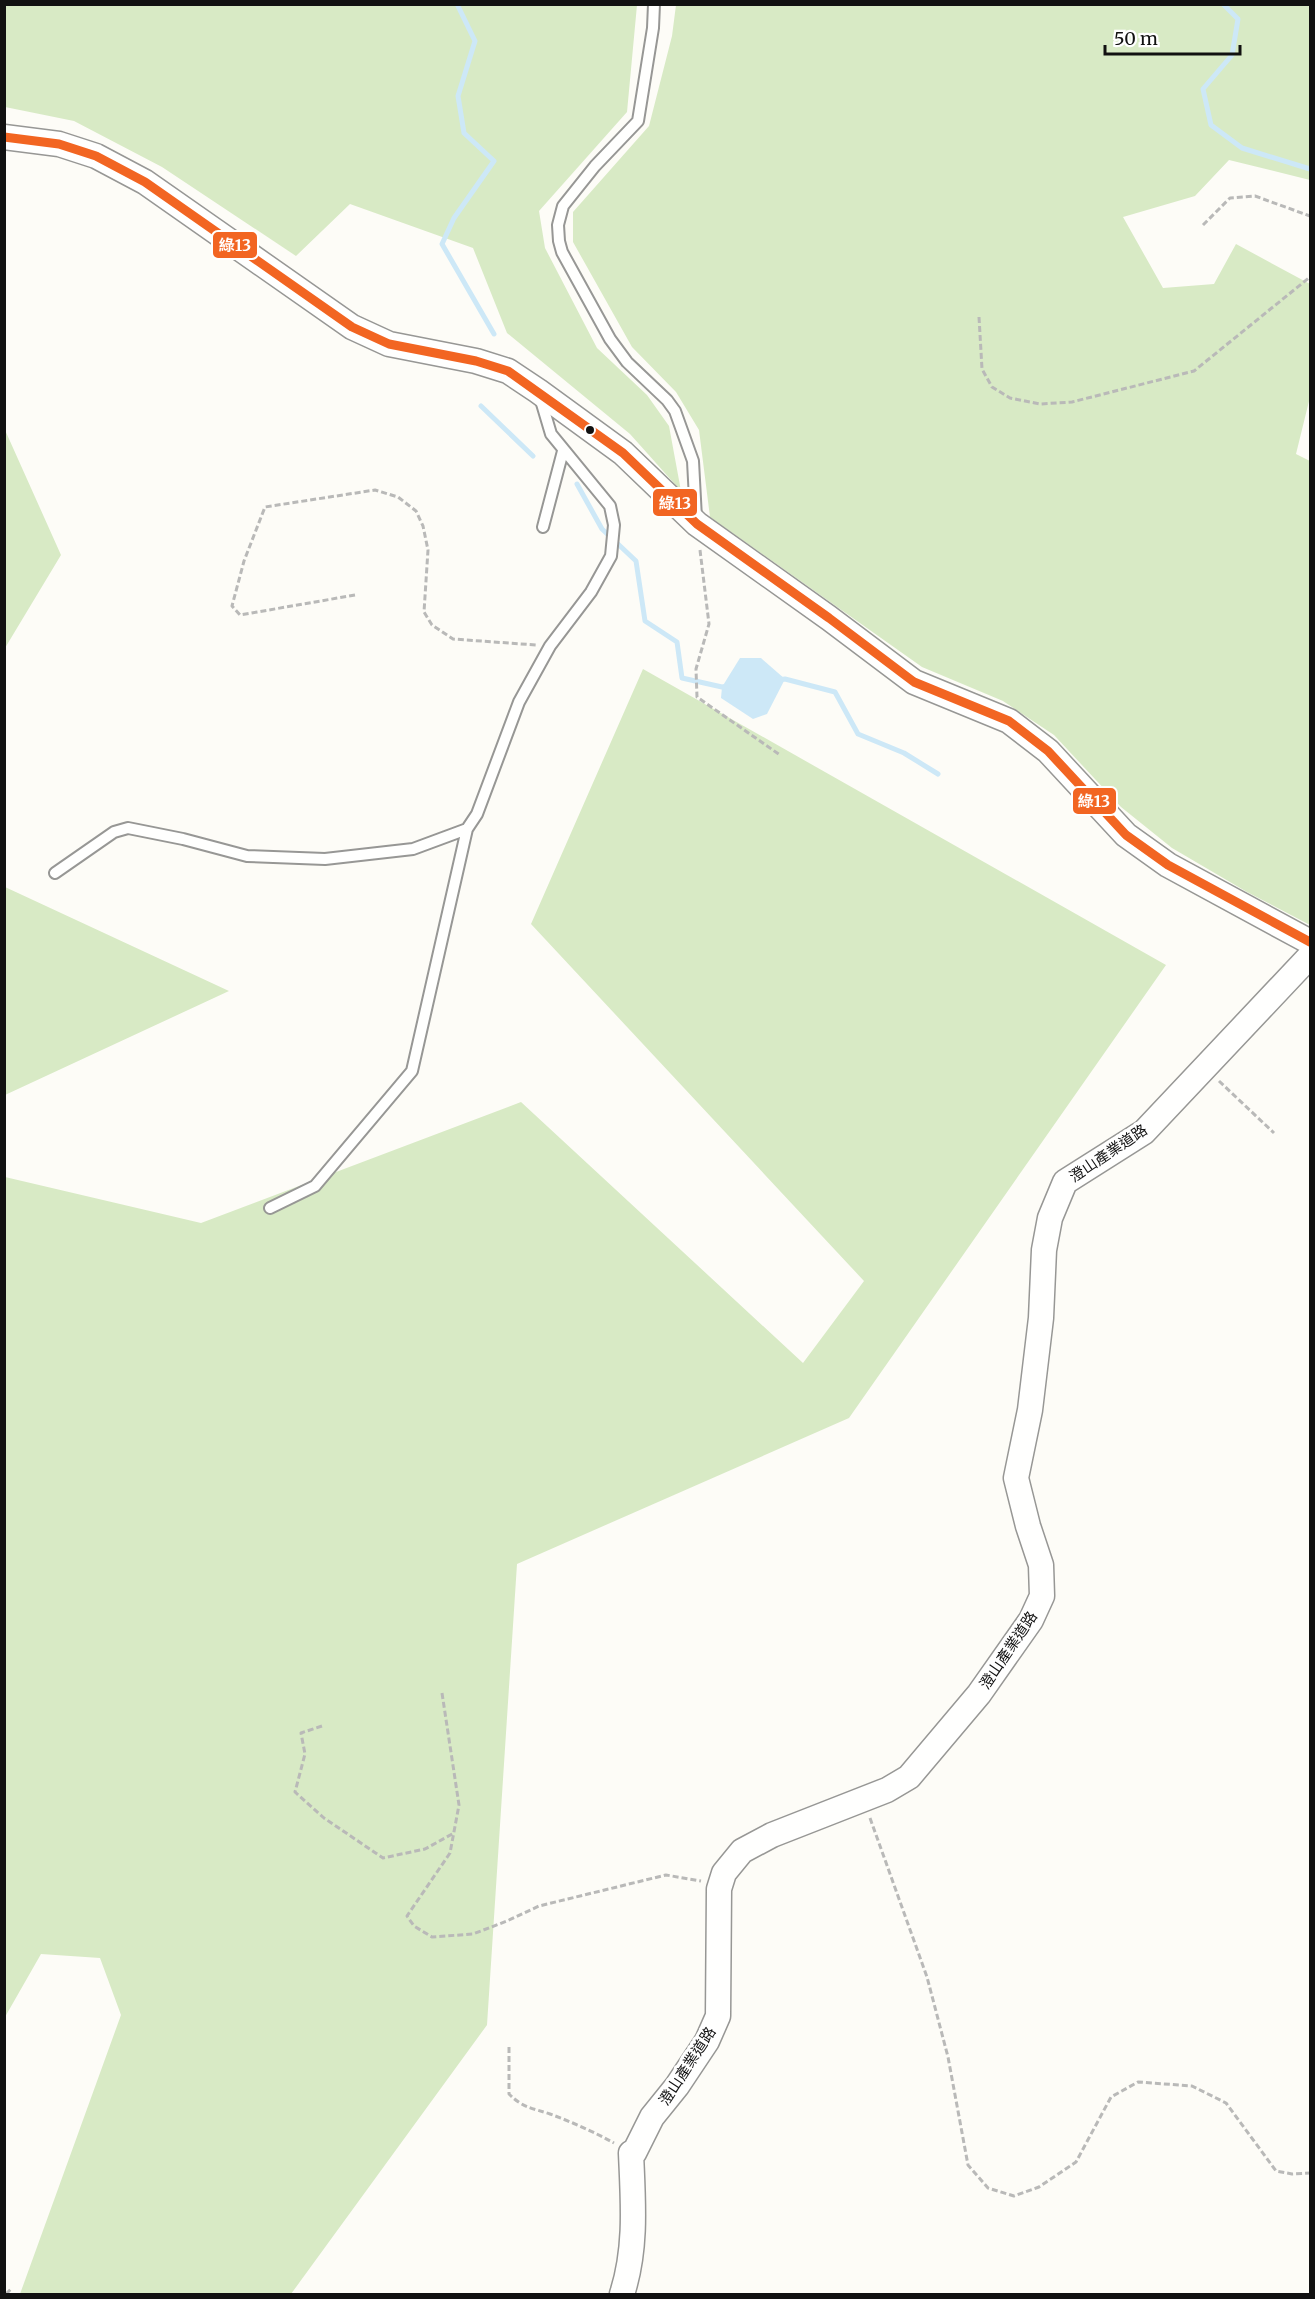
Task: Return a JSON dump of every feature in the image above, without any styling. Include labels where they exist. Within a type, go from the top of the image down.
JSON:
[{"type":"street","points":[[4,137],[59,144],[96,156],[145,182],[352,327],[389,345],[476,361],[508,371],[623,453],[697,524],[914,682],[1009,721],[1048,751],[1126,835],[1168,865],[1311,942]]},
{"type":"street","name":"澄山產業道路","points":[[631,2153],[634,2153],[652,2117],[677,2086],[707,2041],[718,2016],[719,1889],[724,1873],[742,1851],[771,1835],[864,1800],[909,1777],[986,1685],[1031,1620],[1042,1596],[1041,1565],[1016,1478],[1033,1387],[1041,1318],[1044,1250],[1050,1218],[1065,1182],[1144,1132],[1311,956]]},
{"type":"street","points":[[622,2295],[632,2254],[631,2153]]},
{"type":"lane","points":[[654,4],[653,27],[638,121],[595,166],[563,206],[558,225],[559,240],[562,252],[610,339],[627,362],[667,400],[675,411],[693,461],[697,524]]},
{"type":"lane","points":[[270,1208],[315,1186],[412,1071],[467,829],[477,814],[519,702],[550,646],[591,592],[611,556],[614,525],[610,506],[551,434],[538,391]]},
{"type":"lane","points":[[543,527],[564,451]]},
{"type":"lane","points":[[55,873],[114,832],[128,828],[247,856],[325,860],[413,849],[467,829]]},
{"type":"path","points":[[1203,225],[1230,198],[1255,196],[1311,216]]},
{"type":"path","points":[[979,318],[982,369],[992,387],[1010,398],[1040,404],[1072,402],[1194,371],[1311,277]]},
{"type":"path","points":[[355,595],[240,615],[232,606],[244,561],[265,507],[375,490],[398,497],[416,511],[423,526],[428,550],[424,612],[432,625],[453,639],[550,646]]},
{"type":"path","points":[[697,524],[709,624],[696,669],[697,697],[780,755]]},
{"type":"path","points":[[1205,1067],[1274,1133]]},
{"type":"path","points":[[442,1693],[459,1805],[450,1853],[407,1916],[414,1926],[432,1937],[473,1934],[539,1906],[666,1875],[693,1878],[719,1889]]},
{"type":"path","points":[[322,1726],[302,1733],[305,1754],[295,1792],[324,1818],[383,1858],[425,1849],[454,1833]]},
{"type":"path","points":[[864,1800],[927,1977],[948,2057],[968,2165],[988,2187],[1014,2196],[1039,2187],[1076,2162],[1111,2097],[1138,2082],[1192,2086],[1226,2103],[1276,2171],[1292,2174],[1311,2173]]},
{"type":"path","points":[[509,2047],[509,2094],[515,2100],[529,2109],[547,2113],[598,2134],[631,2153]]},
{"type":"path","points":[[6,2295],[12,2288]]},
{"type":"green space","points":[[4,5],[637,5],[627,112],[539,211],[545,248],[597,348],[647,395],[669,426],[681,491],[630,434],[507,333],[473,248],[350,204],[296,256],[162,167],[74,121],[5,107]]},
{"type":"green space","points":[[676,5],[1310,5],[1310,180],[1229,160],[1195,196],[1123,217],[1163,288],[1214,284],[1236,244],[1310,284],[1310,397],[1296,454],[1310,461],[1310,925],[1247,892],[1172,848],[1121,807],[1054,735],[1003,701],[922,667],[710,517],[699,430],[676,392],[632,347],[573,242],[573,212],[649,126],[672,36]]},
{"type":"green space","points":[[5,430],[61,555],[4,648]]},
{"type":"green space","points":[[643,669],[1166,965],[849,1418],[517,1564],[487,2025],[291,2294],[20,2294],[121,2015],[100,1958],[41,1954],[5,2017],[5,1177],[201,1223],[521,1102],[803,1363],[864,1281],[531,924]]},
{"type":"green space","points":[[5,887],[229,991],[5,1095]]},
{"type":"water","points":[[740,658],[761,658],[785,679],[767,714],[753,719],[721,698],[722,687]]},
{"type":"waterway","points":[[457,4],[475,41],[458,96],[464,133],[494,161],[454,218],[442,244],[494,334]]},
{"type":"waterway","points":[[1223,4],[1238,19],[1232,55],[1203,89],[1211,125],[1242,148],[1310,169]]},
{"type":"waterway","points":[[481,406],[533,456]]},
{"type":"waterway","points":[[577,484],[602,529],[636,561],[645,621],[677,642],[682,678],[722,687],[728,686]]},
{"type":"waterway","points":[[778,680],[785,679],[835,692],[858,734],[904,753],[938,774]]},
{"type":"transit line","name":"綠13","points":[[4,137],[59,144],[96,156],[145,182],[352,327],[389,344],[476,361],[508,371],[623,453],[697,524],[914,682],[1009,721],[1048,751],[1126,835],[1168,865],[1310,942]]}]
